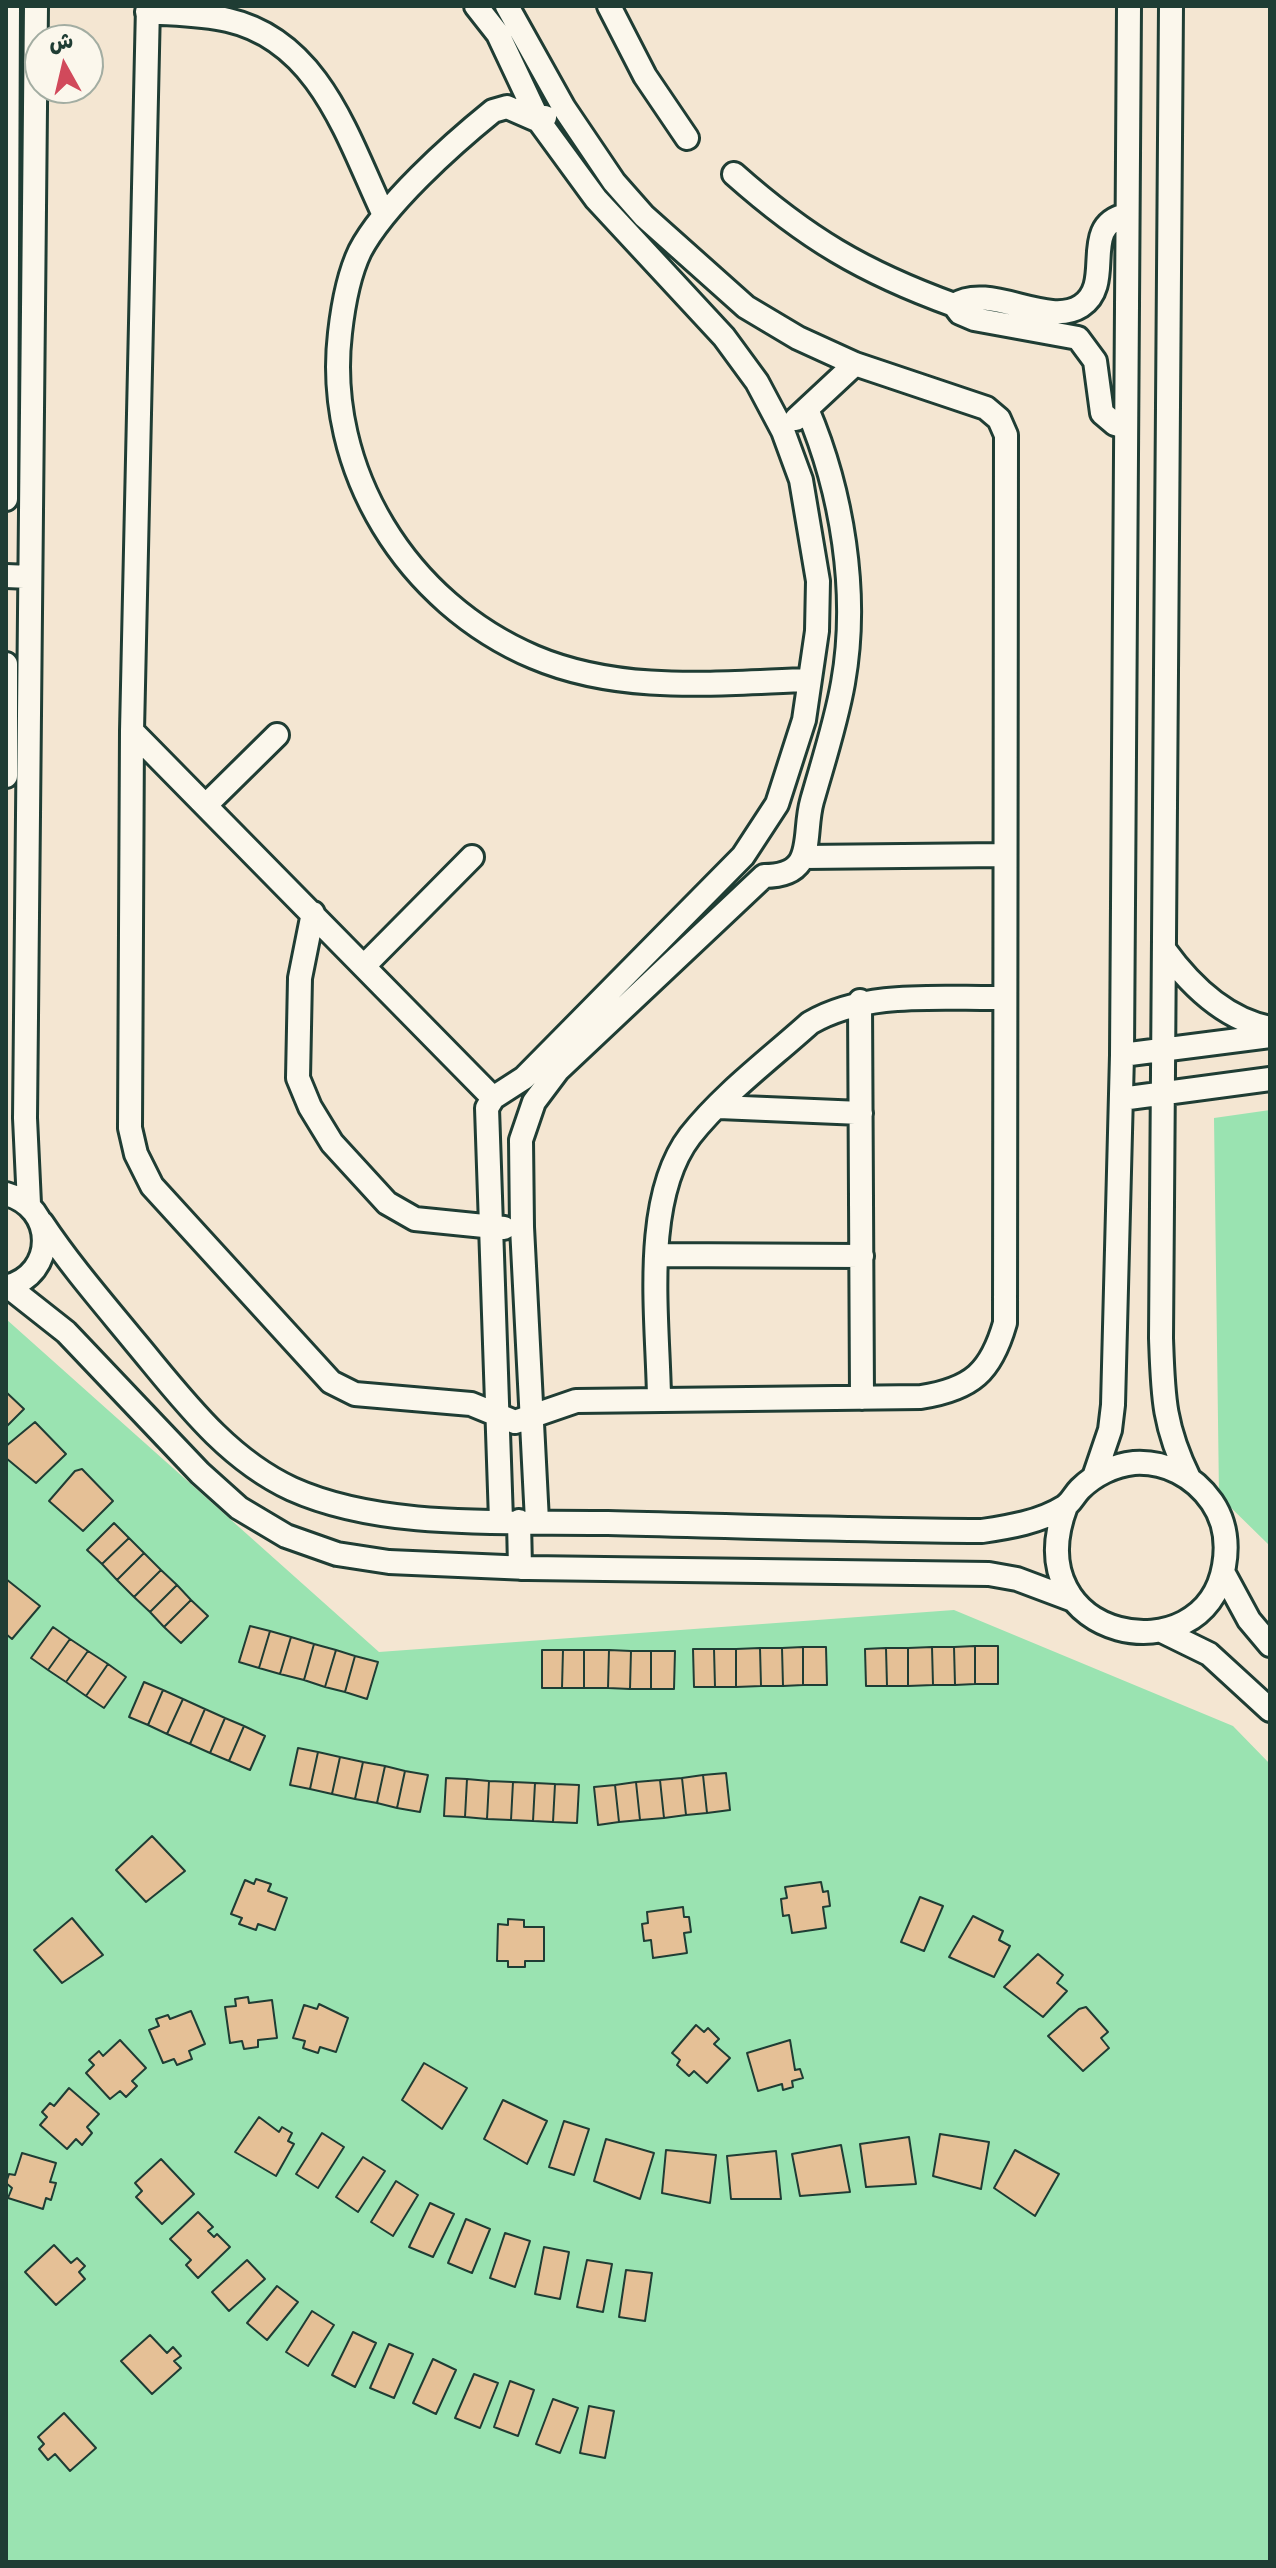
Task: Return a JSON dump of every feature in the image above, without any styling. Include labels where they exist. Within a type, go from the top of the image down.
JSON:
[{"type":"street","points":[[6,499],[8,6]]},
{"type":"street","points":[[29,1204],[25,1102],[36,6]]},
{"type":"street","points":[[476,6],[498,34],[539,121],[596,199],[724,337],[757,382],[783,431],[801,480],[818,581],[817,631],[800,733],[777,804],[743,856],[524,1078],[493,1098],[487,1108],[493,1228],[496,1417],[519,1521]]},
{"type":"street","points":[[384,215],[324,89],[305,65],[283,45],[257,30],[228,20],[148,9],[132,731],[130,1128],[136,1154],[147,1175],[331,1382],[355,1394],[471,1404],[496,1417],[515,1422],[554,1406],[576,1401],[862,1398],[951,1392],[978,1377],[997,1352],[1005,1323],[1003,855],[1006,435],[999,419],[986,408],[855,364],[798,338],[746,307],[644,216],[614,182],[564,108],[507,6]]},
{"type":"street","points":[[609,6],[652,87],[687,138]]},
{"type":"street","points":[[1129,6],[1122,1055],[1113,1405],[1110,1430],[1094,1477],[1066,1506],[1058,1529],[1056,1554],[1061,1578],[1073,1600],[1091,1617],[1113,1629],[1138,1633],[1162,1631],[1201,1609],[1214,1592],[1223,1572],[1226,1541],[1217,1510],[1189,1478],[1172,1441],[1163,1407],[1171,6]]},
{"type":"street","points":[[539,121],[507,107],[493,111],[384,215],[359,253],[343,304],[337,355],[338,392],[346,440],[366,498],[409,564],[437,594],[483,630],[535,658],[594,674],[652,684],[809,680]]},
{"type":"street","points":[[539,121],[564,108]]},
{"type":"street","points":[[734,174],[782,217],[836,253],[893,283],[954,305],[960,313],[974,319],[1078,338],[1095,361],[1102,413],[1115,424],[1125,427]]},
{"type":"street","points":[[954,305],[972,298],[1062,312],[1081,306],[1096,284],[1102,232],[1110,221],[1126,215]]},
{"type":"street","points":[[783,431],[855,364]]},
{"type":"street","points":[[520,1568],[519,1521],[534,1416],[522,1227],[521,1140],[534,1102],[558,1070],[764,876],[787,873],[804,857],[810,807],[844,681],[848,608],[836,499],[824,450],[807,409]]},
{"type":"street","points":[[6,576],[30,577]]},
{"type":"street","points":[[6,664],[6,776]]},
{"type":"street","points":[[132,731],[493,1098]]},
{"type":"street","points":[[206,805],[277,735]]},
{"type":"street","points":[[804,857],[1003,855]]},
{"type":"street","points":[[743,856],[764,876]]},
{"type":"street","points":[[365,965],[472,857]]},
{"type":"street","points":[[313,913],[300,978],[298,1078],[310,1107],[332,1143],[387,1203],[415,1219],[493,1228],[522,1227]]},
{"type":"street","points":[[1164,949],[1183,975],[1206,997],[1233,1014],[1270,1028]]},
{"type":"street","points":[[659,1398],[658,1214],[669,1173],[690,1137],[810,1023],[834,1009],[860,1001],[1004,998]]},
{"type":"street","points":[[860,1001],[862,1398]]},
{"type":"street","points":[[1122,1055],[1270,1036]]},
{"type":"street","points":[[1121,1099],[1163,1096],[1270,1079]]},
{"type":"street","points":[[719,1107],[861,1113]]},
{"type":"street","points":[[490,1142],[521,1140]]},
{"type":"street","points":[[6,1194],[29,1204],[68,1261],[210,1430],[248,1463],[292,1489],[339,1506],[388,1516],[982,1531],[1009,1527],[1066,1506]]},
{"type":"street","points":[[42,1223],[45,1246],[37,1267],[8,1287],[66,1332],[200,1473],[239,1508],[286,1536],[337,1554],[389,1562],[520,1568],[989,1574],[1017,1579],[1073,1600]]},
{"type":"street","points":[[657,1255],[862,1256]]},
{"type":"street","points":[[1094,1477],[1132,1463],[1171,1468],[1189,1478]]},
{"type":"street","points":[[1223,1572],[1249,1620],[1270,1645]]},
{"type":"street","points":[[1162,1631],[1209,1654],[1270,1710]]},
{"type":"green space","points":[[1270,1110],[1270,1546],[1219,1496],[1214,1118]]},
{"type":"green space","points":[[6,1319],[379,1652],[954,1610],[1233,1726],[1270,1764],[1270,2562],[6,2562]]},
{"type":"building","points":[[6,1392],[24,1409],[6,1427]]},
{"type":"building","points":[[35,1422],[66,1454],[36,1483],[6,1458],[6,1446]]},
{"type":"building","points":[[82,1469],[113,1501],[83,1531],[49,1501],[75,1471]]},
{"type":"building","points":[[114,1523],[129,1538],[102,1564],[87,1550]]},
{"type":"building","points":[[129,1538],[144,1553],[117,1580],[102,1564]]},
{"type":"building","points":[[144,1553],[161,1570],[134,1597],[117,1580]]},
{"type":"building","points":[[161,1570],[177,1585],[150,1612],[134,1597]]},
{"type":"building","points":[[6,1579],[40,1606],[12,1639],[6,1634]]},
{"type":"building","points":[[177,1585],[191,1600],[164,1627],[150,1612]]},
{"type":"building","points":[[191,1600],[208,1616],[181,1643],[164,1627]]},
{"type":"building","points":[[250,1626],[270,1631],[259,1668],[239,1662]]},
{"type":"building","points":[[53,1627],[70,1639],[48,1670],[31,1658]]},
{"type":"building","points":[[270,1631],[291,1637],[280,1674],[259,1668]]},
{"type":"building","points":[[291,1637],[314,1644],[304,1680],[280,1674]]},
{"type":"building","points":[[70,1639],[88,1651],[66,1682],[48,1670]]},
{"type":"building","points":[[314,1644],[336,1650],[325,1687],[304,1680]]},
{"type":"building","points":[[975,1646],[975,1684],[955,1685],[954,1647]]},
{"type":"building","points":[[975,1646],[998,1646],[998,1684],[975,1684]]},
{"type":"building","points":[[803,1647],[803,1685],[783,1686],[782,1648]]},
{"type":"building","points":[[803,1647],[826,1647],[827,1685],[803,1685]]},
{"type":"building","points":[[932,1647],[933,1685],[908,1686],[908,1648]]},
{"type":"building","points":[[932,1647],[954,1647],[955,1685],[933,1685]]},
{"type":"building","points":[[760,1648],[761,1686],[736,1687],[736,1649]]},
{"type":"building","points":[[760,1648],[782,1648],[783,1686],[761,1686]]},
{"type":"building","points":[[886,1648],[887,1686],[866,1686],[865,1649]]},
{"type":"building","points":[[886,1648],[908,1648],[908,1686],[887,1686]]},
{"type":"building","points":[[693,1649],[714,1649],[715,1687],[694,1687]]},
{"type":"building","points":[[714,1649],[736,1649],[736,1687],[715,1687]]},
{"type":"building","points":[[336,1650],[355,1656],[345,1692],[325,1687]]},
{"type":"building","points":[[542,1650],[563,1650],[562,1688],[542,1688]]},
{"type":"building","points":[[563,1650],[584,1650],[584,1688],[562,1688]]},
{"type":"building","points":[[584,1650],[609,1650],[608,1688],[584,1688]]},
{"type":"building","points":[[609,1650],[631,1651],[630,1689],[608,1688]]},
{"type":"building","points":[[88,1651],[108,1664],[86,1696],[66,1682]]},
{"type":"building","points":[[631,1651],[651,1651],[651,1689],[630,1689]]},
{"type":"building","points":[[651,1651],[675,1651],[674,1689],[651,1689]]},
{"type":"building","points":[[355,1656],[378,1662],[367,1699],[345,1692]]},
{"type":"building","points":[[108,1664],[126,1677],[104,1708],[86,1696]]},
{"type":"building","points":[[144,1682],[163,1690],[148,1725],[129,1717]]},
{"type":"building","points":[[163,1690],[183,1699],[167,1734],[148,1725]]},
{"type":"building","points":[[183,1699],[205,1709],[190,1744],[167,1734]]},
{"type":"building","points":[[205,1709],[225,1718],[210,1753],[190,1744]]},
{"type":"building","points":[[225,1718],[244,1726],[229,1761],[210,1753]]},
{"type":"building","points":[[244,1726],[265,1736],[250,1770],[229,1761]]},
{"type":"building","points":[[298,1748],[318,1752],[310,1789],[290,1785]]},
{"type":"building","points":[[318,1752],[340,1757],[332,1794],[310,1789]]},
{"type":"building","points":[[340,1757],[363,1762],[355,1799],[332,1794]]},
{"type":"building","points":[[363,1762],[385,1766],[377,1803],[355,1799]]},
{"type":"building","points":[[385,1766],[405,1771],[397,1808],[377,1803]]},
{"type":"building","points":[[405,1771],[428,1775],[420,1812],[397,1808]]},
{"type":"building","points":[[726,1773],[730,1810],[707,1813],[703,1775]]},
{"type":"building","points":[[703,1775],[707,1813],[686,1815],[682,1778]]},
{"type":"building","points":[[446,1778],[467,1779],[465,1817],[444,1816]]},
{"type":"building","points":[[682,1778],[686,1815],[664,1818],[660,1780]]},
{"type":"building","points":[[467,1779],[489,1781],[487,1819],[465,1817]]},
{"type":"building","points":[[660,1780],[664,1818],[640,1820],[636,1782]]},
{"type":"building","points":[[489,1781],[513,1782],[511,1820],[487,1819]]},
{"type":"building","points":[[513,1782],[535,1783],[533,1821],[511,1820]]},
{"type":"building","points":[[636,1782],[640,1820],[619,1822],[615,1785]]},
{"type":"building","points":[[535,1783],[555,1784],[553,1822],[533,1821]]},
{"type":"building","points":[[555,1784],[579,1785],[577,1823],[553,1822]]},
{"type":"building","points":[[615,1785],[619,1822],[598,1825],[594,1787]]},
{"type":"building","points":[[152,1836],[185,1871],[146,1902],[116,1870]]},
{"type":"building","points":[[256,1879],[271,1884],[268,1891],[287,1898],[275,1930],[258,1924],[256,1930],[239,1924],[242,1918],[231,1914],[245,1880],[254,1884]]},
{"type":"building","points":[[821,1882],[823,1892],[828,1891],[830,1906],[823,1907],[826,1928],[792,1933],[789,1915],[783,1916],[781,1899],[787,1898],[785,1887]]},
{"type":"building","points":[[920,1897],[943,1906],[924,1951],[901,1942]]},
{"type":"building","points":[[683,1907],[684,1917],[689,1917],[691,1932],[684,1933],[687,1953],[653,1958],[651,1940],[644,1941],[642,1924],[648,1923],[647,1912]]},
{"type":"building","points":[[973,1916],[1003,1931],[999,1940],[1010,1946],[994,1977],[949,1957]]},
{"type":"building","points":[[72,1918],[103,1955],[62,1983],[34,1950]]},
{"type":"building","points":[[508,1919],[524,1920],[524,1927],[544,1927],[544,1961],[525,1961],[525,1967],[508,1967],[508,1961],[497,1961],[498,1924],[508,1925]]},
{"type":"building","points":[[1038,1954],[1063,1975],[1057,1983],[1067,1991],[1043,2017],[1004,1987]]},
{"type":"building","points":[[248,1997],[249,2003],[272,2000],[277,2038],[258,2040],[258,2047],[244,2049],[242,2041],[230,2043],[225,2007],[236,2006],[235,1999]]},
{"type":"building","points":[[319,2004],[348,2018],[336,2052],[320,2047],[318,2053],[303,2048],[305,2041],[293,2038],[304,2005],[317,2009]]},
{"type":"building","points":[[1086,2007],[1108,2032],[1101,2038],[1109,2048],[1083,2071],[1048,2036],[1079,2009]]},
{"type":"building","points":[[191,2011],[205,2044],[189,2051],[192,2059],[177,2065],[174,2059],[163,2063],[149,2030],[159,2026],[156,2019],[168,2015],[170,2019]]},
{"type":"building","points":[[696,2025],[704,2032],[708,2028],[719,2039],[714,2044],[730,2058],[707,2083],[694,2071],[689,2076],[677,2065],[680,2060],[672,2053]]},
{"type":"building","points":[[120,2040],[146,2068],[132,2081],[137,2086],[126,2097],[120,2091],[110,2099],[86,2073],[94,2065],[89,2060],[99,2051],[103,2056]]},
{"type":"building","points":[[790,2040],[795,2070],[800,2069],[803,2078],[792,2081],[793,2087],[783,2090],[782,2084],[758,2091],[747,2053]]},
{"type":"building","points":[[424,2063],[467,2088],[442,2129],[402,2100]]},
{"type":"building","points":[[69,2088],[99,2114],[87,2127],[92,2133],[82,2145],[76,2139],[67,2149],[40,2125],[47,2117],[42,2112],[50,2103],[54,2106]]},
{"type":"building","points":[[503,2100],[547,2121],[527,2164],[484,2139]]},
{"type":"building","points":[[259,2117],[279,2132],[282,2127],[292,2133],[288,2141],[294,2144],[276,2176],[235,2152]]},
{"type":"building","points":[[564,2121],[589,2129],[574,2175],[549,2167]]},
{"type":"building","points":[[322,2133],[344,2147],[318,2188],[296,2174]]},
{"type":"building","points":[[940,2134],[989,2142],[981,2189],[933,2176]]},
{"type":"building","points":[[909,2137],[916,2184],[866,2187],[860,2144]]},
{"type":"building","points":[[606,2139],[654,2153],[640,2199],[594,2181]]},
{"type":"building","points":[[841,2145],[850,2192],[800,2196],[792,2154]]},
{"type":"building","points":[[666,2150],[716,2155],[710,2203],[662,2193]]},
{"type":"building","points":[[1015,2150],[1059,2174],[1035,2216],[994,2188]]},
{"type":"building","points":[[776,2151],[781,2199],[731,2199],[727,2156]]},
{"type":"building","points":[[22,2153],[56,2163],[50,2182],[56,2183],[51,2200],[46,2198],[43,2209],[8,2198],[12,2188],[6,2183],[9,2174],[15,2175]]},
{"type":"building","points":[[363,2157],[385,2171],[358,2212],[336,2197]]},
{"type":"building","points":[[161,2159],[194,2194],[162,2224],[136,2197],[142,2191],[135,2183]]},
{"type":"building","points":[[396,2181],[418,2195],[393,2236],[371,2222]]},
{"type":"building","points":[[430,2203],[454,2214],[433,2257],[409,2247]]},
{"type":"building","points":[[198,2212],[213,2227],[208,2231],[214,2237],[217,2234],[230,2247],[198,2278],[186,2265],[191,2260],[170,2239]]},
{"type":"building","points":[[466,2219],[490,2229],[472,2273],[448,2263]]},
{"type":"building","points":[[505,2233],[530,2241],[515,2287],[490,2278]]},
{"type":"building","points":[[54,2245],[71,2263],[77,2258],[85,2266],[79,2272],[85,2279],[56,2305],[25,2272]]},
{"type":"building","points":[[544,2247],[569,2252],[560,2299],[535,2294]]},
{"type":"building","points":[[247,2260],[265,2279],[229,2311],[212,2292]]},
{"type":"building","points":[[587,2260],[612,2264],[603,2312],[577,2307]]},
{"type":"building","points":[[626,2270],[652,2273],[645,2321],[619,2317]]},
{"type":"building","points":[[277,2286],[298,2302],[267,2340],[247,2323]]},
{"type":"building","points":[[312,2311],[334,2325],[308,2366],[286,2352]]},
{"type":"building","points":[[353,2332],[376,2343],[355,2387],[332,2375]]},
{"type":"building","points":[[150,2335],[167,2353],[173,2347],[181,2356],[174,2361],[181,2368],[152,2394],[121,2361]]},
{"type":"building","points":[[389,2344],[413,2354],[394,2398],[370,2388]]},
{"type":"building","points":[[433,2359],[456,2370],[436,2414],[413,2403]]},
{"type":"building","points":[[474,2374],[498,2383],[480,2428],[455,2418]]},
{"type":"building","points":[[510,2381],[534,2390],[518,2436],[494,2427]]},
{"type":"building","points":[[553,2399],[578,2408],[560,2453],[536,2444]]},
{"type":"building","points":[[589,2406],[614,2411],[605,2458],[580,2453]]},
{"type":"building","points":[[64,2413],[96,2448],[70,2471],[55,2454],[48,2460],[39,2449],[44,2444],[38,2437]]}]
